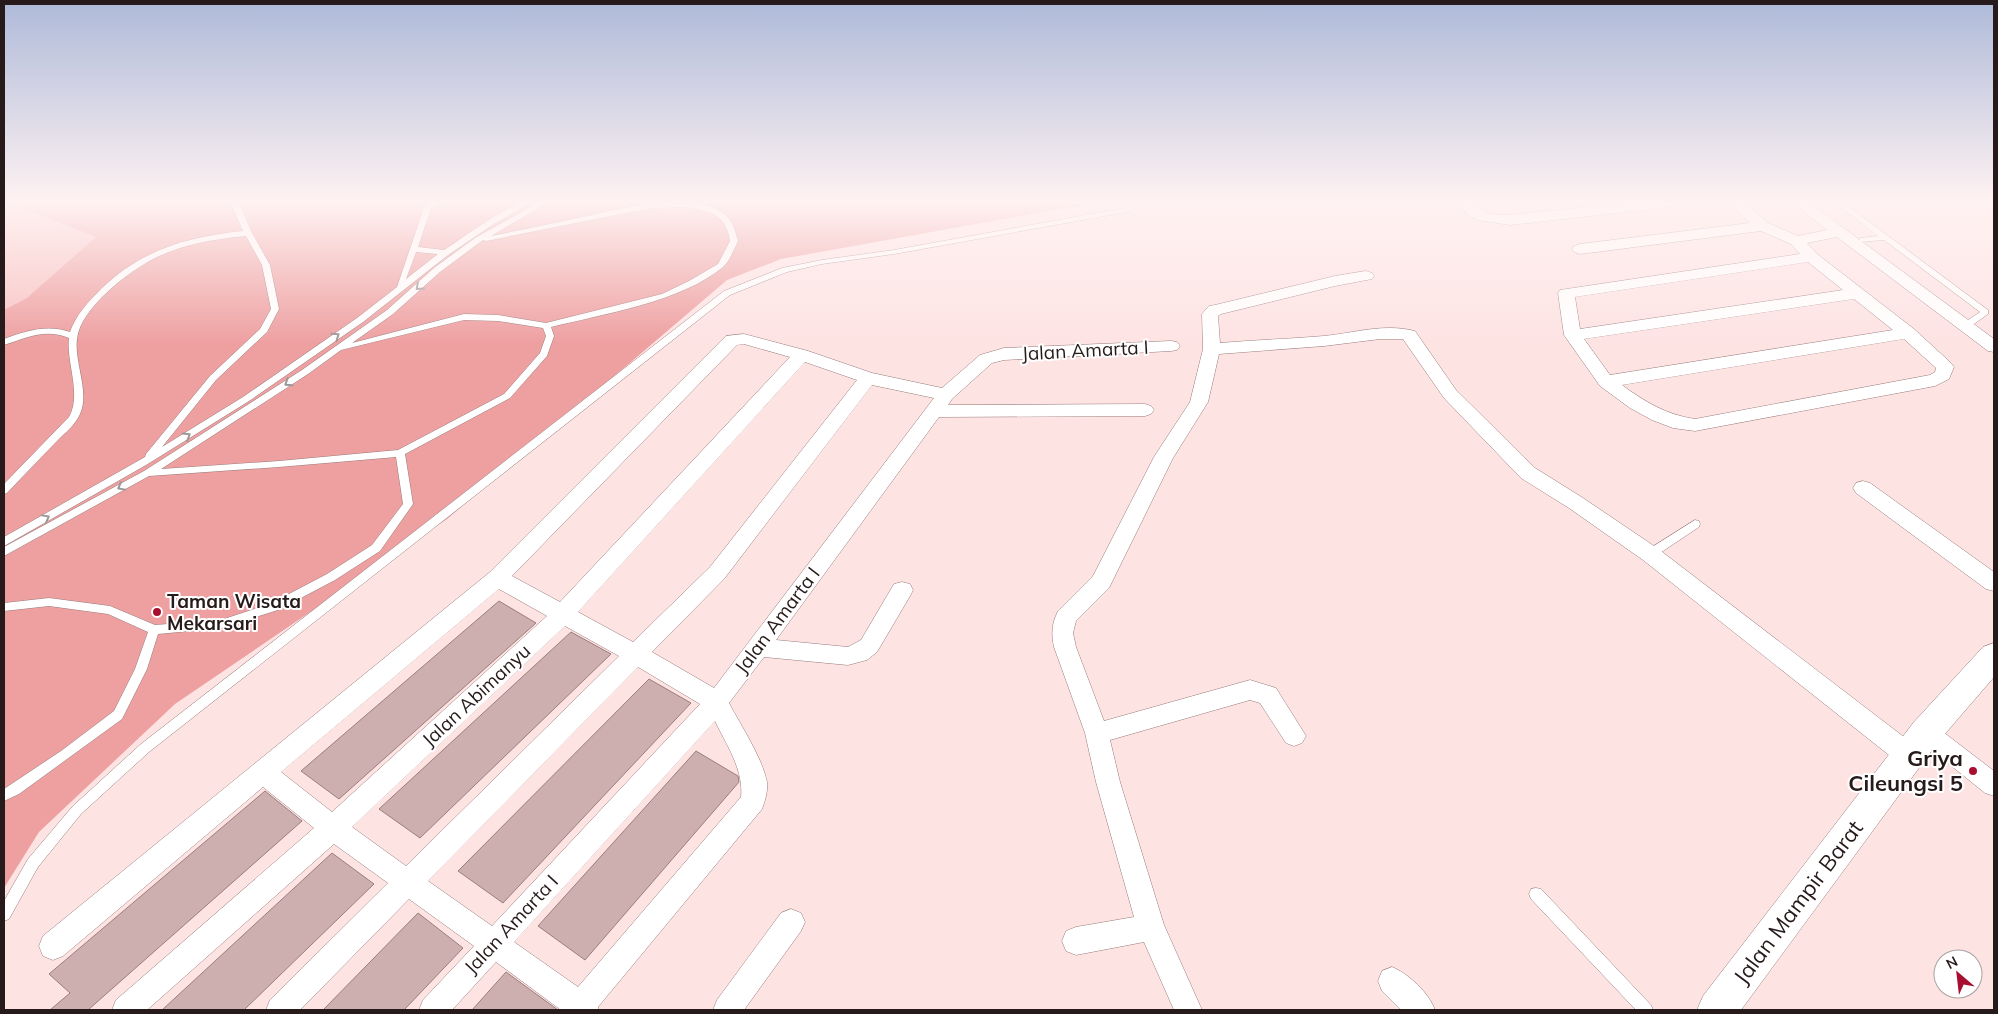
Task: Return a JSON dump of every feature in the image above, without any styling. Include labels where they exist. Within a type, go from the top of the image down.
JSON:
[{"type":"street","points":[[1580,249],[1585,248]]},
{"type":"street","points":[[1803,248],[1908,333],[1945,367],[1943,375],[1935,380],[1695,424],[1673,422],[1636,404],[1606,382],[1572,335],[1566,293],[1811,256]]},
{"type":"street","points":[[1868,248],[1966,323],[1994,347]]},
{"type":"street","points":[[1188,1010],[1151,927],[1108,782],[1097,733],[1065,647],[1062,633],[1066,617],[1101,582],[1164,457],[1199,402],[1212,348],[1210,314],[1214,310],[1335,281],[1366,276]]},
{"type":"street","points":[[1572,335],[1858,293]]},
{"type":"street","points":[[1966,323],[1994,339]]},
{"type":"street","points":[[1212,348],[1326,340],[1403,332],[1409,334],[1453,398],[1528,473],[1576,503],[1650,554],[1826,693],[1994,785]]},
{"type":"street","points":[[1606,382],[1908,333]]},
{"type":"street","points":[[52,946],[497,578],[732,340],[744,339],[802,355],[941,403],[1145,410]]},
{"type":"street","name":"Jalan Amarta I","points":[[433,1010],[717,702],[941,403],[986,359],[993,356],[1171,346]]},
{"type":"street","name":"Jalan Abimanyu","points":[[126,1010],[333,828],[562,614],[802,355]]},
{"type":"street","points":[[280,1010],[638,655],[717,573],[868,378]]},
{"type":"street","points":[[1863,488],[1994,584]]},
{"type":"street","points":[[263,773],[333,828],[581,1009],[753,801],[755,784],[751,770],[717,702],[638,655],[497,578]]},
{"type":"street","points":[[757,647],[848,656],[859,654],[869,646],[902,590]]},
{"type":"street","name":"Jalan Mampir Barat","points":[[1717,1010],[1917,743],[1994,656]]},
{"type":"street","points":[[1097,733],[1250,690],[1268,695],[1294,736]]},
{"type":"street","points":[[727,1010],[791,922]]},
{"type":"street","points":[[1076,941],[1151,927]]},
{"type":"street","points":[[1392,981],[1420,1010]]},
{"type":"lane","points":[[4,490],[64,428],[76,412],[78,399],[73,338],[81,316],[130,268],[163,248]]},
{"type":"lane","points":[[145,468],[213,378],[264,330],[275,308],[266,265],[257,248]]},
{"type":"lane","points":[[4,542],[145,468],[360,320],[452,248]]},
{"type":"lane","points":[[4,552],[338,350],[390,312],[437,270],[467,248]]},
{"type":"lane","points":[[338,350],[464,317],[498,318],[546,326],[665,296],[692,283],[721,265],[730,248]]},
{"type":"lane","points":[[4,914],[33,864],[77,810],[145,748],[727,293],[794,268],[914,248]]},
{"type":"lane","points":[[1901,248],[1985,312],[1966,323]]},
{"type":"lane","points":[[400,287],[414,249],[445,253]]},
{"type":"lane","points":[[145,468],[400,453],[507,396],[544,354],[550,336],[546,326]]},
{"type":"lane","points":[[4,342],[45,330],[62,331],[73,338]]},
{"type":"lane","points":[[4,607],[49,602],[110,610],[154,630],[221,624],[274,607],[332,577],[376,548],[408,504],[400,453]]},
{"type":"lane","points":[[1650,554],[1695,524]]},
{"type":"lane","points":[[4,795],[15,790],[65,755],[118,715],[141,669],[154,630]]},
{"type":"lane","points":[[1536,894],[1646,1010]]},
{"type":"shaded area","name":"Taman Wisata Mekarsari","points":[[4,248],[841,248],[781,259],[727,280],[447,519],[175,704],[39,832],[4,888]]},
{"type":"shaded area","points":[[4,248],[83,248],[27,298],[4,310]]},
{"type":"building","points":[[499,601],[536,623],[339,799],[301,771]]},
{"type":"building","points":[[571,632],[611,654],[420,838],[379,809]]},
{"type":"building","points":[[649,679],[691,703],[503,903],[458,871]]},
{"type":"building","points":[[696,751],[738,776],[739,782],[585,960],[538,926]]},
{"type":"building","points":[[265,791],[302,821],[88,1010],[50,1010],[70,993],[49,974]]},
{"type":"building","points":[[332,853],[374,884],[244,1010],[162,1010]]},
{"type":"building","points":[[418,913],[463,948],[404,1010],[323,1010]]},
{"type":"building","points":[[506,972],[558,1010],[472,1010]]},
{"type":"place","name":"Taman Wisata Mekarsari","points":[[157,612]]},
{"type":"place","name":"Griya Cileungsi 5","points":[[1973,771]]}]
